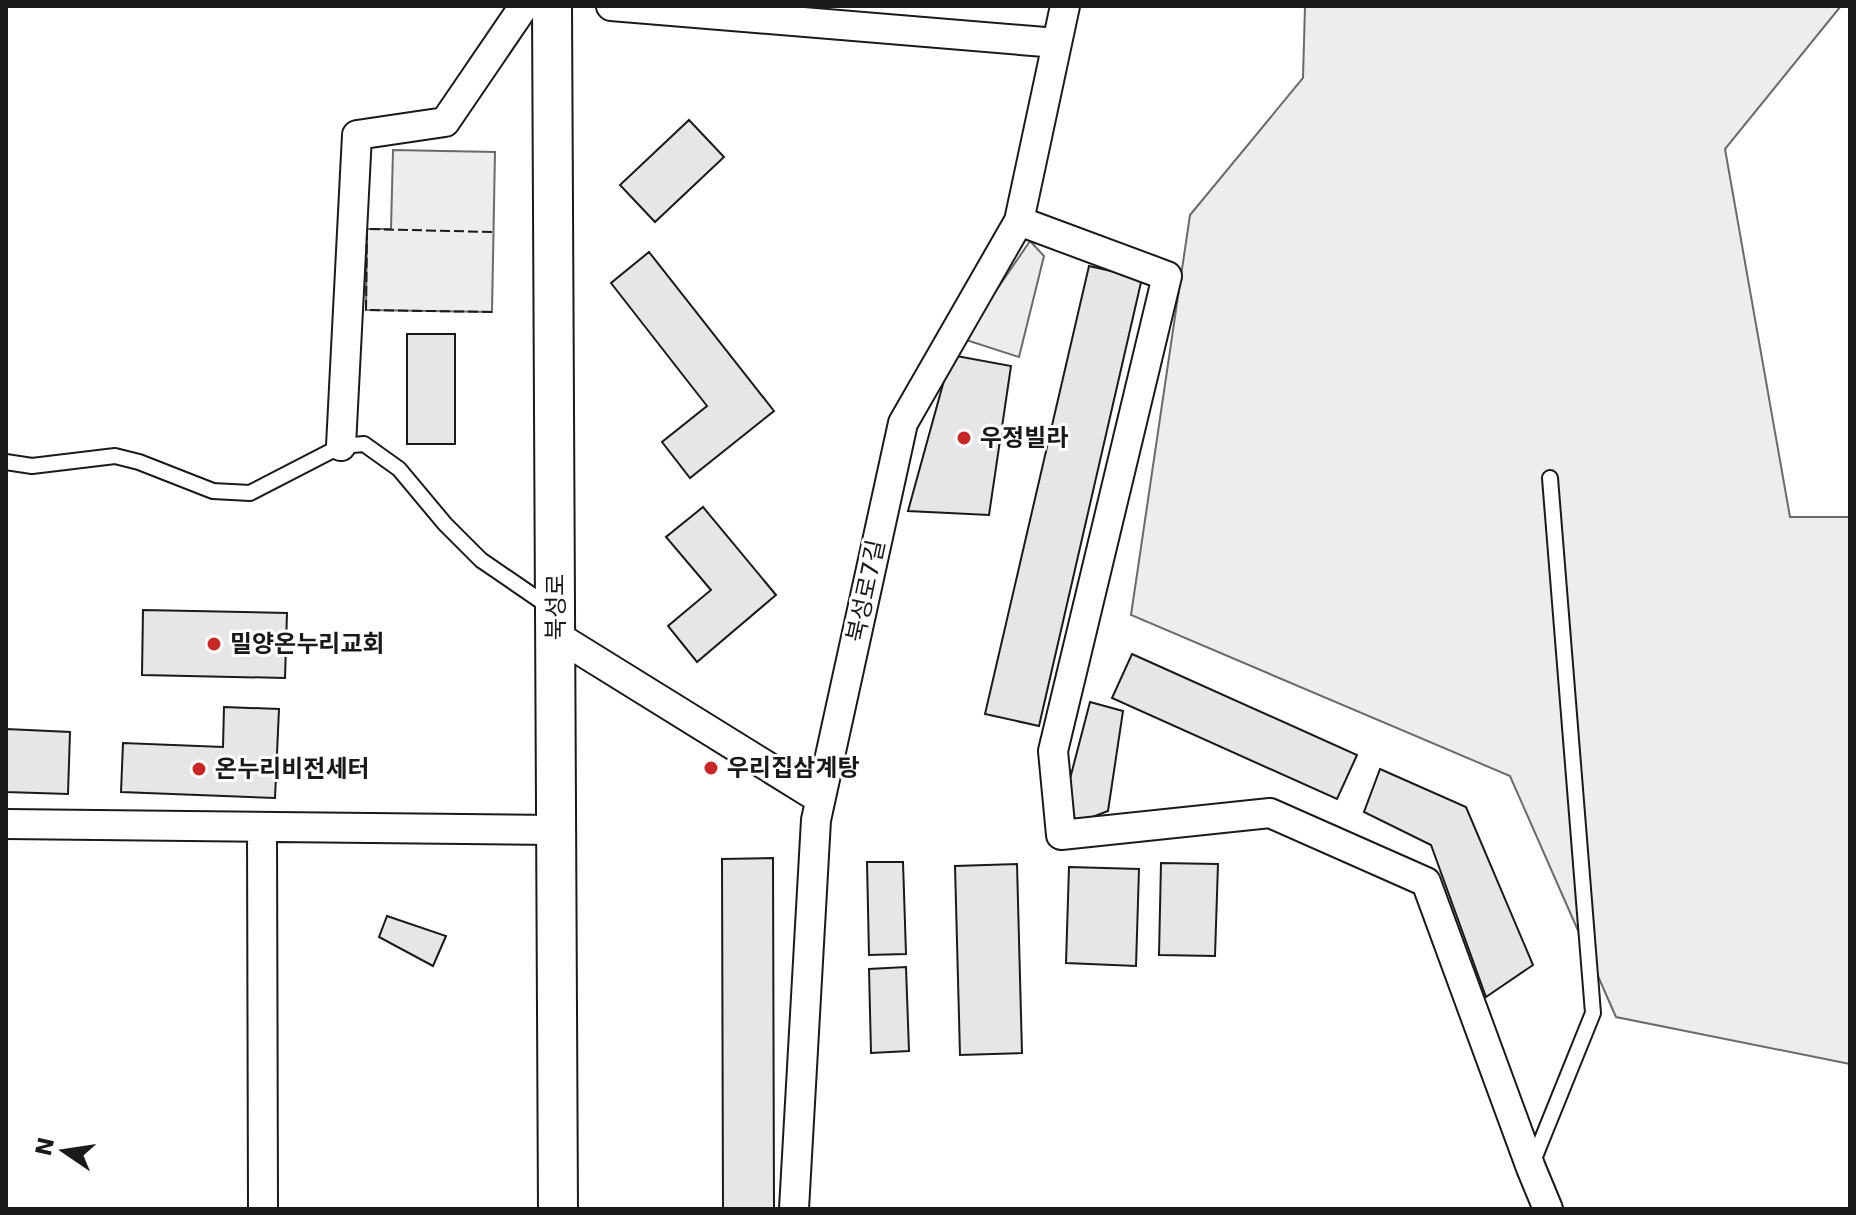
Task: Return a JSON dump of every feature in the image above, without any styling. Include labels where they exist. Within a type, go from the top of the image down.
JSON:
[{"type":"street","points":[[341,446],[357,135],[445,122],[524,6]]},
{"type":"street","name":"북성로","points":[[552,6],[558,1209]]},
{"type":"street","points":[[611,6],[1057,43]]},
{"type":"street","name":"북성로7길","points":[[794,1209],[816,820],[903,423],[1019,221],[1065,6]]},
{"type":"street","points":[[1019,221],[1167,276],[1053,751],[1061,835],[1270,813],[1426,882],[1548,1209]]},
{"type":"street","points":[[557,624],[820,799]]},
{"type":"street","points":[[6,824],[557,830]]},
{"type":"street","points":[[262,828],[263,1209]]},
{"type":"lane","points":[[6,462],[32,466],[115,456],[139,462],[213,491],[250,493],[341,446],[364,444],[399,469],[445,524],[481,560],[557,624]]},
{"type":"lane","points":[[1531,1168],[1593,1013],[1550,478]]},
{"type":"shaded area","points":[[1305,6],[1841,6],[1725,149],[1790,517],[1850,517],[1850,1064],[1616,1017],[1510,776],[1131,615],[1190,215],[1303,78]]},
{"type":"shaded area","points":[[393,150],[495,152],[492,312],[366,310],[367,229],[391,229]]},
{"type":"shaded area","points":[[1030,241],[1044,256],[1019,357],[963,339]]},
{"type":"building","points":[[689,120],[724,157],[655,222],[620,185]]},
{"type":"building","points":[[649,252],[774,411],[690,478],[662,442],[707,406],[611,283]]},
{"type":"building","points":[[1089,266],[1142,278],[1039,726],[985,714]]},
{"type":"building","points":[[407,334],[455,334],[455,444],[407,444]]},
{"type":"building","name":"우정빌라","points":[[951,355],[1011,366],[989,515],[908,511]]},
{"type":"building","points":[[703,507],[776,595],[697,662],[668,626],[711,590],[666,537]]},
{"type":"building","name":"밀양온누리교회","points":[[143,610],[287,613],[285,678],[142,675]]},
{"type":"building","points":[[1132,654],[1357,755],[1337,799],[1112,698]]},
{"type":"building","points":[[1090,702],[1123,711],[1108,811],[1077,823],[1065,798]]},
{"type":"building","name":"온누리비전세터","points":[[224,707],[279,709],[275,798],[121,792],[123,743],[223,747]]},
{"type":"building","points":[[6,729],[70,732],[68,794],[6,792]]},
{"type":"building","points":[[1380,769],[1466,807],[1533,965],[1486,997],[1431,845],[1364,812]]},
{"type":"building","points":[[773,858],[774,1209],[723,1209],[722,859]]},
{"type":"building","points":[[867,862],[903,862],[906,954],[869,955]]},
{"type":"building","points":[[1161,863],[1218,864],[1215,956],[1159,955]]},
{"type":"building","points":[[1017,864],[1022,1053],[960,1055],[955,866]]},
{"type":"building","points":[[1069,867],[1139,869],[1136,966],[1066,963]]},
{"type":"building","points":[[387,916],[446,936],[433,966],[379,937]]},
{"type":"building","points":[[906,967],[909,1051],[871,1053],[869,969]]},
{"type":"fence","points":[[492,312],[366,310],[367,229],[493,232]]},
{"type":"place","name":"우정빌라","points":[[964,438]]},
{"type":"place","name":"밀양온누리교회","points":[[214,644]]},
{"type":"place","name":"우리집삼계탕","points":[[711,768]]},
{"type":"place","name":"온누리비전세터","points":[[199,769]]}]
